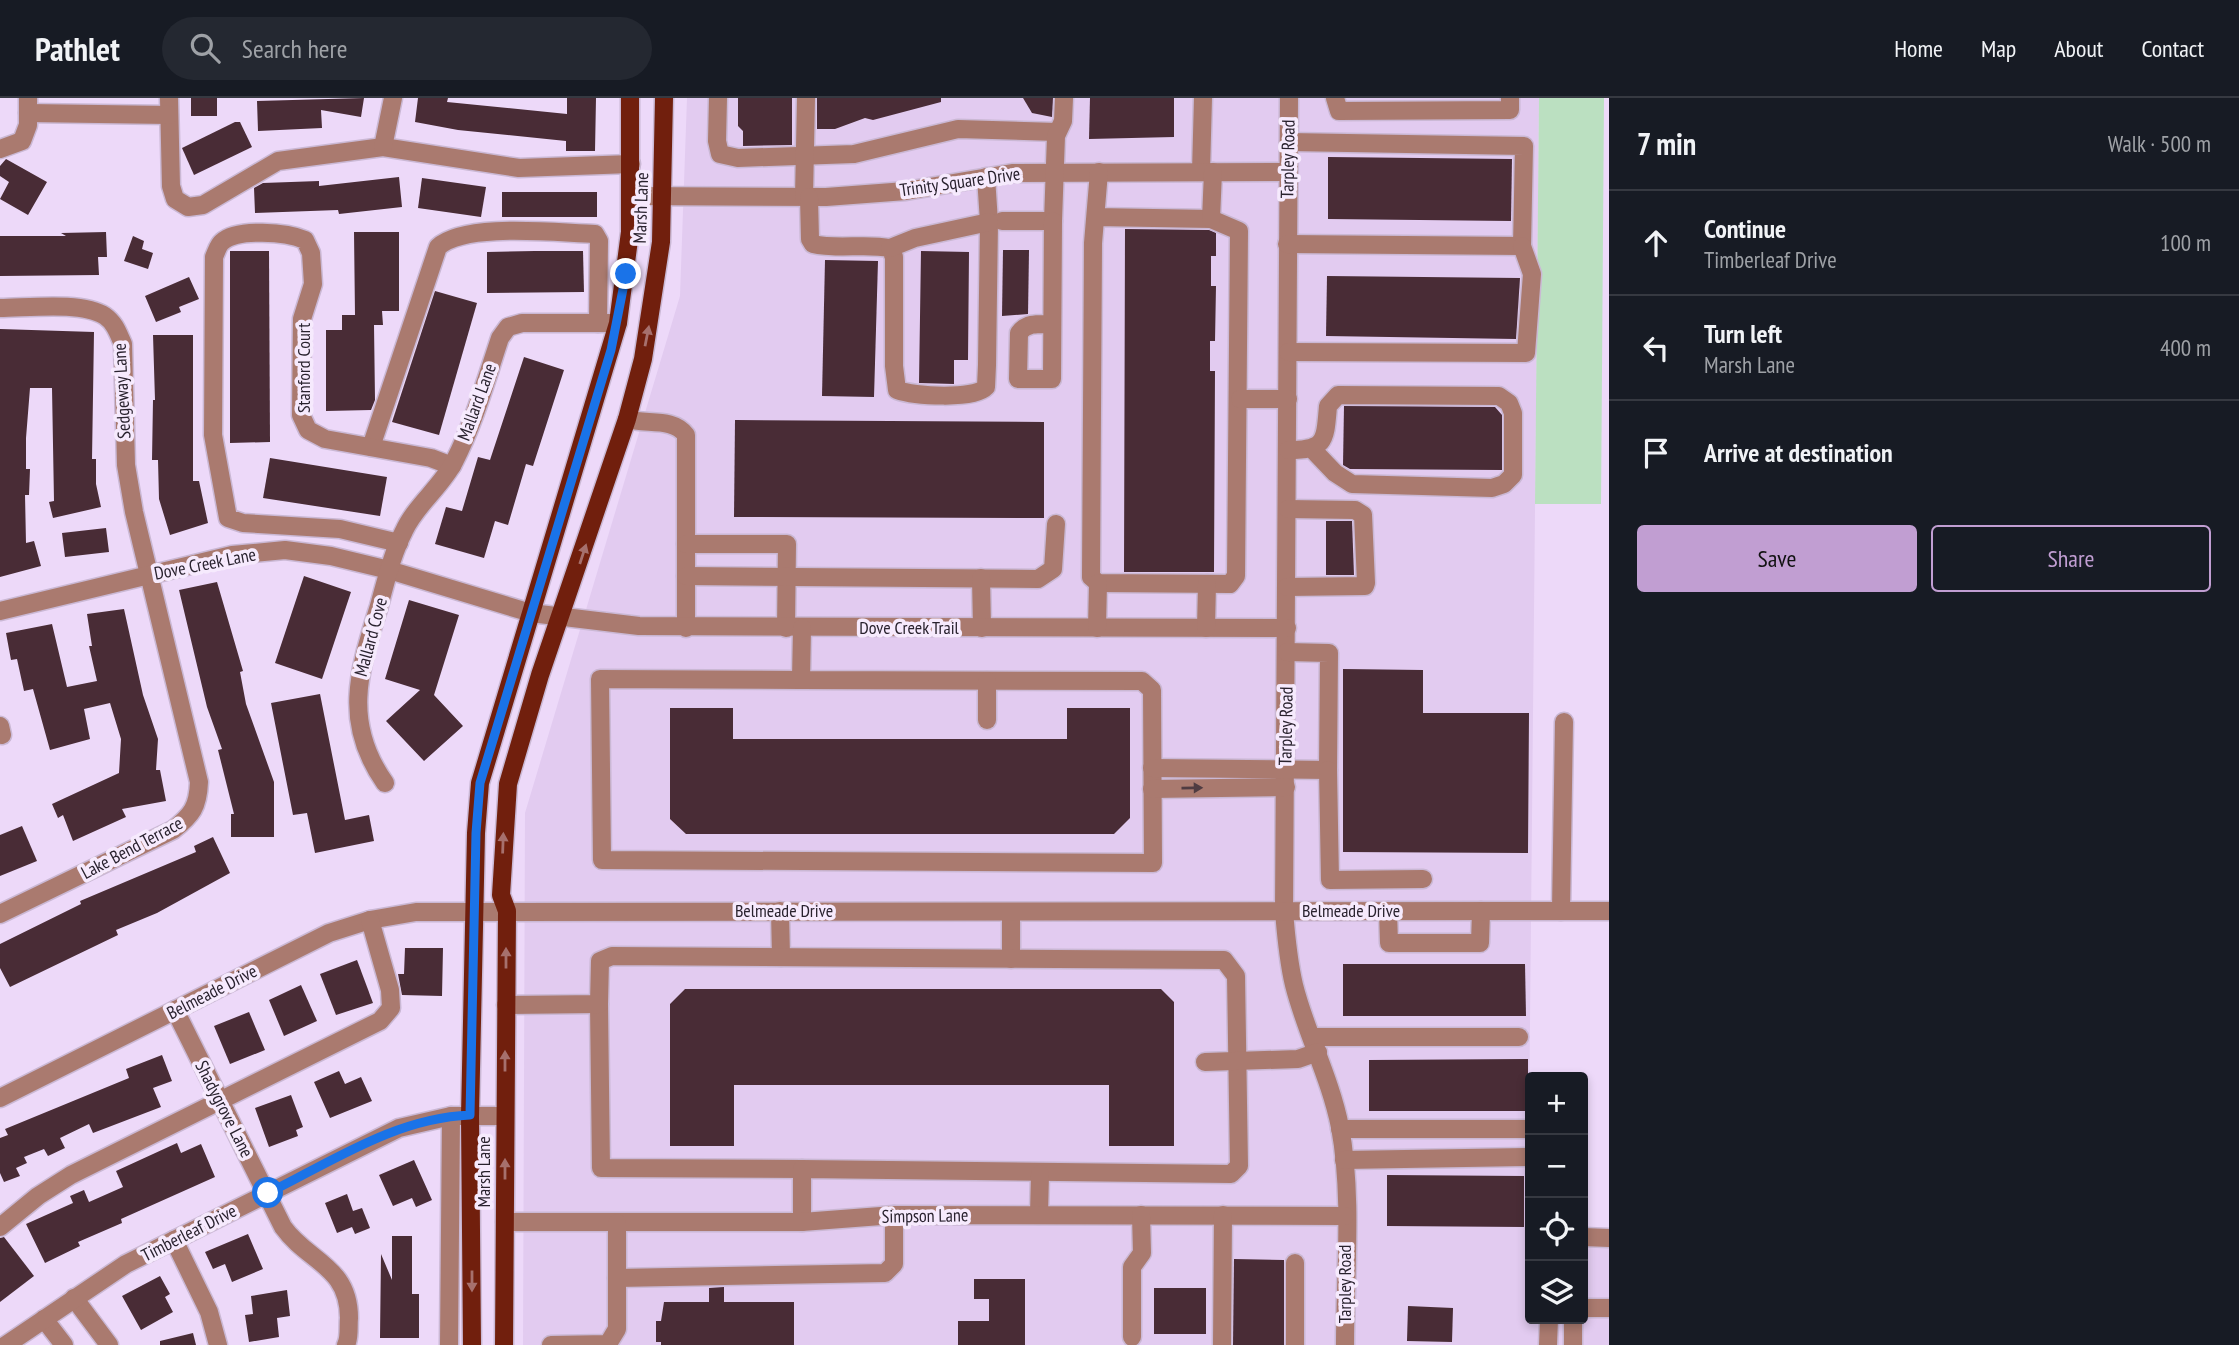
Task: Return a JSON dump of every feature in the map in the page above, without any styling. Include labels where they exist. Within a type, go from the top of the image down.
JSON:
[{"type":"main road","name":"Marsh Lane","points":[[472,1345],[470,1115],[480,783],[618,323],[629,243],[630,98]]},
{"type":"main road","name":"Marsh Lane","points":[[504,1345],[507,911],[502,895],[508,784],[540,675],[562,619],[627,419],[652,310],[661,242],[664,98]]},
{"type":"street","points":[[383,147],[393,98]]},
{"type":"street","points":[[718,98],[717,141],[720,154],[738,158],[804,158],[853,154],[958,129],[1058,132]]},
{"type":"street","points":[[806,98],[804,158],[810,239],[813,244],[890,248],[915,238],[995,222],[1053,221]]},
{"type":"street","points":[[1052,324],[1054,172],[1064,98]]},
{"type":"street","points":[[1203,98],[1211,219]]},
{"type":"street","name":"Tarpley Road","points":[[1289,98],[1284,911],[1294,986],[1340,1129],[1345,1160],[1345,1345]]},
{"type":"street","points":[[1335,98],[1339,111],[1510,110],[1510,98]]},
{"type":"street","points":[[0,149],[22,141],[28,106],[169,106],[171,186],[176,199],[188,207],[203,205],[278,161],[383,147],[520,168],[631,164]]},
{"type":"street","points":[[1288,352],[1526,353],[1532,274],[1522,246],[1524,146],[1289,142]]},
{"type":"street","name":"Trinity Square Drive","points":[[631,196],[807,197],[906,191],[986,177],[1054,172],[1288,172]]},
{"type":"street","points":[[1096,218],[1211,219],[1233,227],[1241,238],[1236,576],[1230,584],[1098,583],[1091,577],[1093,243],[1099,172]]},
{"type":"street","points":[[890,248],[894,257],[894,366],[897,390],[977,394],[986,387],[995,222],[986,177]]},
{"type":"street","name":"Stanford Court","points":[[399,543],[340,529],[243,523],[228,518],[213,435],[214,257],[222,242],[237,234],[290,233],[305,240],[311,253],[313,284],[302,319],[300,415],[308,430],[325,439],[431,458],[452,466]]},
{"type":"street","points":[[371,447],[438,247],[450,237],[474,233],[594,234],[599,242],[598,323]]},
{"type":"street","points":[[1287,244],[1522,246]]},
{"type":"street","name":"Sedgeway Lane","points":[[0,308],[79,308],[104,315],[116,326],[123,344],[127,465],[147,576]]},
{"type":"street","name":"Mallard Lane","points":[[389,570],[404,529],[452,466],[465,440],[500,338],[509,327],[522,323],[618,323]]},
{"type":"street","points":[[1288,450],[1313,450],[1321,443],[1326,432],[1328,406],[1338,395],[1499,396],[1508,403],[1513,413],[1513,475],[1504,484],[1492,488],[1352,484],[1335,473],[1313,450]]},
{"type":"street","points":[[1240,399],[1288,399]]},
{"type":"street","points":[[627,419],[640,423],[673,424],[686,435],[686,628]]},
{"type":"street","points":[[1287,587],[1353,588],[1365,586],[1366,583],[1366,519],[1363,515],[1355,510],[1288,509]]},
{"type":"street","points":[[686,576],[1038,579],[1053,569],[1056,524]]},
{"type":"street","points":[[686,544],[787,544],[786,577],[802,659],[802,680]]},
{"type":"street","name":"Dove Creek Lane","points":[[0,611],[232,555],[285,550],[331,556],[389,570],[531,613]]},
{"type":"street","name":"Mallard Cove","points":[[385,783],[370,761],[360,730],[357,698],[360,666],[389,570]]},
{"type":"street","name":"Lake Bend Terrace","points":[[0,914],[173,830],[193,814],[198,800],[199,782],[147,576]]},
{"type":"street","points":[[981,578],[982,628]]},
{"type":"street","points":[[1097,628],[1098,583]]},
{"type":"street","points":[[1206,628],[1207,584]]},
{"type":"street","name":"Dove Creek Trail","points":[[531,613],[562,619],[686,628],[1287,628]]},
{"type":"street","points":[[1287,652],[1329,653],[1330,880],[1423,879]]},
{"type":"street","points":[[600,679],[802,680],[1142,681],[1152,690],[1153,863],[602,860],[600,679]]},
{"type":"street","points":[[987,681],[987,720]]},
{"type":"street","points":[[1561,911],[1564,722]]},
{"type":"street","points":[[1152,768],[1328,770]]},
{"type":"street","points":[[1152,789],[1286,787]]},
{"type":"street","points":[[780,911],[781,957]]},
{"type":"street","points":[[1388,911],[1389,943],[1479,943],[1480,911]]},
{"type":"street","name":"Belmeade Drive","points":[[0,1098],[329,933],[370,920],[416,912],[1609,911]]},
{"type":"street","points":[[1011,912],[1011,959]]},
{"type":"street","points":[[0,1227],[38,1196],[71,1175],[380,1021],[391,1008],[390,990],[370,920]]},
{"type":"street","points":[[612,956],[781,957],[1224,960],[1236,976],[1239,1166],[1231,1174],[601,1168],[600,961],[612,956]]},
{"type":"street","points":[[506,1005],[599,1004]]},
{"type":"street","name":"Shadygrove Lane","points":[[175,1010],[293,1241],[325,1264],[336,1275],[344,1290],[349,1309],[346,1345]]},
{"type":"street","points":[[1205,1062],[1298,1059],[1315,1045],[1519,1037]]},
{"type":"street","points":[[450,1345],[451,1116]]},
{"type":"street","name":"Timberleaf Drive","points":[[6,1345],[126,1264],[399,1128],[451,1116],[505,1116]]},
{"type":"street","points":[[1340,1129],[1525,1129]]},
{"type":"street","points":[[1345,1160],[1525,1157]]},
{"type":"street","points":[[802,1222],[803,1169]]},
{"type":"street","points":[[1039,1215],[1040,1174]]},
{"type":"street","points":[[617,1278],[885,1273],[894,1264],[894,1216]]},
{"type":"street","name":"Simpson Lane","points":[[505,1222],[802,1222],[894,1216],[1345,1216]]},
{"type":"street","points":[[1132,1337],[1132,1266],[1142,1253],[1141,1216]]},
{"type":"street","points":[[1222,1345],[1223,1216]]},
{"type":"street","points":[[551,1345],[608,1344],[617,1329],[617,1223]]},
{"type":"street","points":[[1588,1237],[1609,1237]]},
{"type":"street","points":[[174,1240],[209,1312],[218,1345]]},
{"type":"street","points":[[1295,1264],[1295,1345]]},
{"type":"street","points":[[74,1298],[109,1345]]},
{"type":"street","points":[[1588,1308],[1609,1308]]},
{"type":"street","points":[[44,1319],[64,1345]]},
{"type":"street","points":[[1548,1345],[1549,1324]]},
{"type":"street","points":[[1573,1324],[1573,1345]]},
{"type":"shaded area","points":[[687,98],[1539,98],[1530,1072],[1525,1072],[1525,1324],[1588,1324],[1588,1230],[1609,1229],[1609,1345],[523,1345],[525,813],[680,296]]},
{"type":"green space","points":[[1539,98],[1604,98],[1601,504],[1535,504]]},
{"type":"building","points":[[191,98],[217,98],[217,116],[191,116]]},
{"type":"building","points":[[364,98],[361,117],[321,110],[322,128],[258,131],[257,101]]},
{"type":"building","points":[[418,98],[448,98],[447,102],[567,114],[567,98],[596,98],[595,151],[566,151],[566,141],[458,130],[415,122]]},
{"type":"building","points":[[738,98],[792,98],[792,145],[743,146],[743,131],[738,126]]},
{"type":"building","points":[[817,98],[941,98],[941,102],[873,120],[865,118],[835,129],[817,129]]},
{"type":"building","points":[[1023,98],[1053,98],[1052,117],[1032,113]]},
{"type":"building","points":[[1090,98],[1174,98],[1174,137],[1089,139]]},
{"type":"building","points":[[240,122],[252,147],[194,175],[182,148]]},
{"type":"building","points":[[1328,157],[1512,159],[1511,221],[1328,219]]},
{"type":"building","points":[[6,159],[47,182],[28,215],[0,199],[9,182],[0,176],[0,166]]},
{"type":"building","points":[[399,177],[402,207],[339,214],[338,210],[255,213],[254,188],[263,183],[319,181],[319,186]]},
{"type":"building","points":[[422,178],[486,187],[481,217],[418,208]]},
{"type":"building","points":[[502,192],[597,192],[597,217],[502,217]]},
{"type":"building","points":[[1125,229],[1209,230],[1216,233],[1216,256],[1211,256],[1211,286],[1216,286],[1215,341],[1210,341],[1210,371],[1215,371],[1214,572],[1124,572]]},
{"type":"building","points":[[106,232],[107,257],[98,257],[99,275],[0,276],[0,236],[66,236],[61,233]]},
{"type":"building","points":[[354,232],[399,232],[399,311],[382,311],[383,325],[374,325],[375,400],[371,410],[326,411],[326,330],[342,330],[342,315],[355,315]]},
{"type":"building","points":[[133,236],[144,241],[142,249],[153,253],[148,269],[124,261]]},
{"type":"building","points":[[1003,250],[1029,250],[1028,314],[1002,316]]},
{"type":"building","points":[[230,251],[269,251],[270,442],[230,443]]},
{"type":"building","points":[[583,251],[584,292],[487,293],[487,252]]},
{"type":"building","points":[[921,251],[969,252],[968,360],[954,360],[954,384],[919,383]]},
{"type":"building","points":[[825,260],[878,261],[874,397],[822,396]]},
{"type":"building","points":[[1327,276],[1520,278],[1516,339],[1326,336]]},
{"type":"building","points":[[189,277],[199,299],[179,307],[181,312],[156,322],[145,296]]},
{"type":"building","points":[[435,291],[477,303],[439,435],[392,422]]},
{"type":"building","points":[[0,329],[94,332],[92,459],[96,459],[96,484],[101,507],[53,518],[49,502],[54,501],[52,388],[30,388],[26,438],[26,469],[30,469],[29,495],[25,495],[26,543],[34,541],[41,566],[0,577]]},
{"type":"building","points":[[153,335],[193,335],[193,481],[199,481],[208,523],[170,535],[159,499],[158,460],[152,460],[155,400]]},
{"type":"building","points":[[524,357],[564,370],[533,466],[526,464],[508,525],[495,521],[484,558],[435,544],[446,507],[462,511],[478,457],[490,460]]},
{"type":"building","points":[[1344,406],[1495,407],[1502,415],[1502,470],[1350,469],[1343,465]]},
{"type":"building","points":[[735,420],[1044,422],[1044,518],[734,517]]},
{"type":"building","points":[[270,458],[387,477],[380,516],[263,498]]},
{"type":"building","points":[[1326,521],[1352,521],[1354,575],[1326,575]]},
{"type":"building","points":[[106,528],[109,552],[65,557],[62,533]]},
{"type":"building","points":[[304,576],[351,592],[322,679],[275,663]]},
{"type":"building","points":[[217,582],[243,671],[240,672],[246,704],[274,782],[274,837],[231,837],[231,814],[234,814],[218,750],[222,749],[207,707],[179,590]]},
{"type":"building","points":[[409,600],[459,615],[434,695],[463,726],[424,761],[386,721],[420,690],[385,679]]},
{"type":"building","points":[[124,609],[143,695],[158,739],[156,770],[160,770],[166,801],[122,809],[126,817],[73,841],[63,815],[58,818],[52,804],[119,773],[121,739],[110,703],[84,709],[90,739],[50,750],[33,689],[24,691],[17,659],[11,660],[6,633],[52,624],[67,687],[97,681],[89,646],[92,646],[87,614]]},
{"type":"building","points":[[1343,669],[1423,670],[1423,713],[1529,713],[1528,853],[1343,852]]},
{"type":"building","points":[[320,694],[345,820],[369,815],[374,841],[315,853],[307,813],[293,815],[271,703]]},
{"type":"building","points":[[670,708],[733,708],[733,739],[1067,739],[1067,708],[1130,708],[1130,818],[1114,834],[686,834],[670,819]]},
{"type":"building","points":[[22,826],[37,861],[0,876],[0,835]]},
{"type":"building","points":[[213,837],[230,873],[157,913],[116,930],[118,935],[10,987],[0,968],[0,944],[81,904],[80,901],[196,852],[194,846]]},
{"type":"building","points":[[405,948],[443,948],[442,996],[402,995],[398,974],[404,974]]},
{"type":"building","points":[[357,960],[373,1003],[336,1015],[320,974]]},
{"type":"building","points":[[1343,964],[1525,964],[1526,1016],[1343,1016]]},
{"type":"building","points":[[301,985],[317,1021],[284,1036],[269,1000]]},
{"type":"building","points":[[685,989],[1161,989],[1174,1002],[1174,1146],[1109,1146],[1109,1085],[734,1085],[734,1146],[670,1146],[670,1004]]},
{"type":"building","points":[[249,1012],[265,1050],[230,1064],[214,1026]]},
{"type":"building","points":[[162,1055],[172,1081],[153,1088],[161,1107],[93,1133],[89,1124],[60,1138],[65,1148],[48,1156],[44,1149],[24,1157],[27,1163],[16,1168],[20,1176],[4,1182],[0,1173],[0,1138],[8,1135],[5,1129],[129,1078],[126,1069]]},
{"type":"building","points":[[1528,1059],[1528,1072],[1525,1072],[1525,1111],[1369,1111],[1369,1060]]},
{"type":"building","points":[[339,1071],[345,1084],[361,1077],[372,1101],[330,1118],[314,1082]]},
{"type":"building","points":[[291,1095],[303,1127],[296,1130],[298,1136],[269,1147],[255,1108]]},
{"type":"building","points":[[177,1143],[181,1153],[201,1144],[215,1177],[121,1219],[122,1223],[78,1242],[80,1246],[45,1263],[26,1224],[73,1203],[70,1196],[84,1190],[89,1202],[123,1187],[116,1171]]},
{"type":"building","points":[[414,1160],[432,1200],[416,1207],[412,1198],[393,1206],[379,1175]]},
{"type":"building","points":[[1387,1175],[1524,1176],[1524,1227],[1387,1226]]},
{"type":"building","points":[[347,1194],[353,1211],[362,1208],[370,1228],[355,1234],[352,1227],[337,1233],[325,1203]]},
{"type":"building","points":[[248,1234],[263,1269],[232,1282],[225,1264],[213,1269],[205,1252]]},
{"type":"building","points":[[392,1236],[412,1236],[412,1294],[419,1294],[419,1338],[380,1338],[381,1254],[392,1280]]},
{"type":"building","points":[[4,1237],[34,1276],[0,1302],[0,1238]]},
{"type":"building","points":[[1234,1259],[1284,1260],[1284,1345],[1233,1345]]},
{"type":"building","points":[[160,1276],[170,1294],[165,1297],[173,1312],[141,1330],[122,1296]]},
{"type":"building","points":[[974,1279],[1025,1279],[1025,1345],[958,1345],[958,1321],[989,1321],[989,1299],[974,1299]]},
{"type":"building","points":[[724,1287],[724,1302],[794,1302],[794,1345],[661,1345],[661,1342],[656,1342],[656,1321],[661,1321],[664,1302],[709,1302],[709,1288]]},
{"type":"building","points":[[1154,1288],[1206,1288],[1206,1334],[1154,1334]]},
{"type":"building","points":[[287,1290],[290,1316],[277,1318],[279,1337],[249,1342],[245,1315],[253,1314],[251,1296]]},
{"type":"building","points":[[1408,1306],[1453,1308],[1452,1342],[1407,1341]]},
{"type":"building","points":[[193,1333],[196,1345],[160,1345],[160,1341]]},
{"type":"route","points":[[268,1193],[399,1128],[424,1120],[470,1115],[476,833],[480,783],[487,752],[516,667],[611,350],[626,274]]}]
